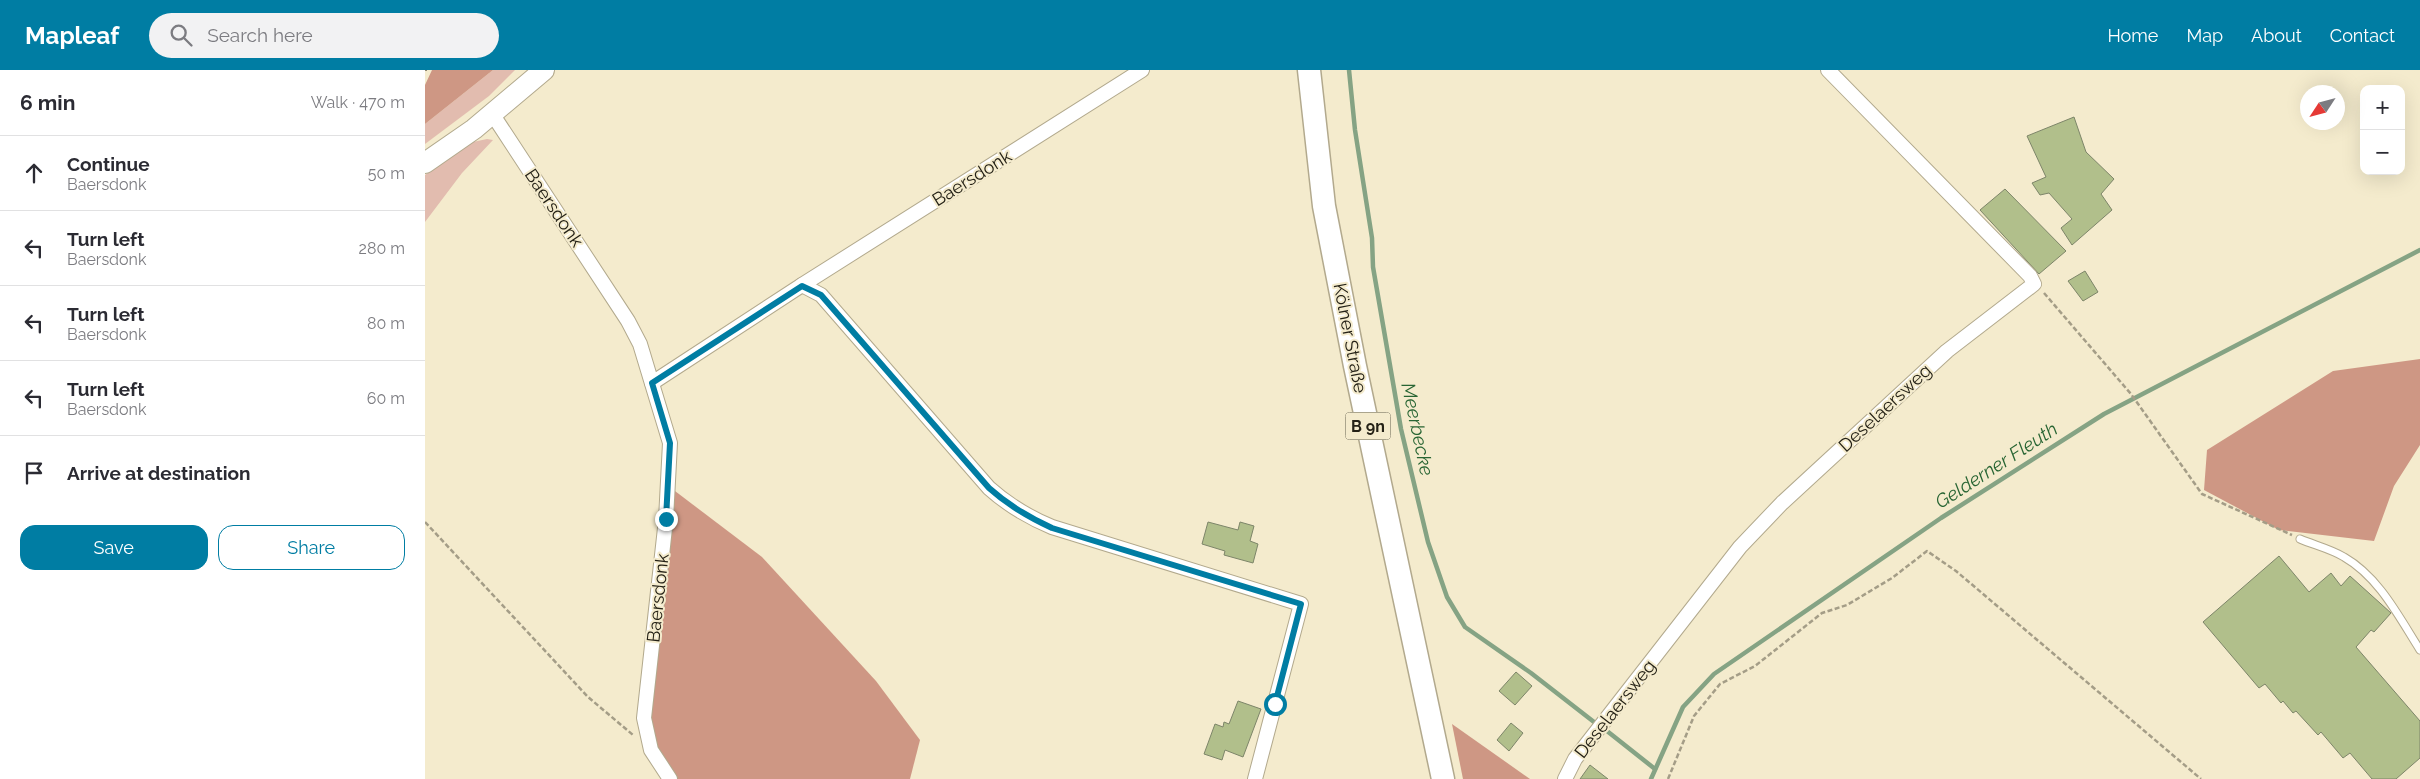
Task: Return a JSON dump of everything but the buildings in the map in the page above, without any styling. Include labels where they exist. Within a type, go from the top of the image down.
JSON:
[{"type":"main road","points":[[425,163],[493,115],[544,70]]},
{"type":"main road","name":"Kölner Straße","points":[[1309,70],[1313,121],[1326,215],[1355,366],[1443,779]]},
{"type":"street","name":"Baersdonk","points":[[652,383],[1143,70]]},
{"type":"street","points":[[1828,70],[2030,276],[2034,284]]},
{"type":"street","name":"Baersdonk","points":[[493,115],[628,321],[640,344],[670,443],[666,519],[644,718],[651,750],[670,779]]},
{"type":"street","name":"Deselaersweg","points":[[1565,779],[1575,759],[1740,547],[1782,503],[1947,351],[2034,284]]},
{"type":"street","points":[[802,286],[821,295],[989,488],[1008,505],[1027,517],[1052,528],[1301,604],[1255,779]]},
{"type":"lane","points":[[2300,539],[2344,557],[2373,580],[2390,602],[2420,650]]},
{"type":"path","points":[[2034,284],[2131,394],[2202,494],[2300,539]]},
{"type":"path","points":[[425,522],[587,698],[651,750]]},
{"type":"path","points":[[1668,779],[1694,716],[1720,684],[1755,666],[1822,613],[1847,605],[1892,578],[1927,551],[1957,571],[2201,779]]},
{"type":"shaded area","points":[[432,70],[493,70],[425,124],[425,85]]},
{"type":"shaded area","points":[[493,70],[515,70],[489,96],[425,144],[425,124]]},
{"type":"shaded area","points":[[487,139],[493,140],[462,173],[425,222],[425,175],[473,142]]},
{"type":"shaded area","points":[[2420,359],[2420,445],[2394,486],[2374,541],[2279,530],[2204,490],[2207,450],[2333,371]]},
{"type":"shaded area","points":[[671,488],[762,557],[876,681],[920,740],[910,779],[671,779],[653,748],[645,718]]},
{"type":"shaded area","points":[[1452,724],[1530,779],[1463,779]]},
{"type":"waterway","name":"Meerbecke","points":[[1349,70],[1355,130],[1372,238],[1373,267],[1401,429],[1428,542],[1447,597],[1465,627],[1531,673],[1594,722]]},
{"type":"waterway","name":"Gelderner Fleuth","points":[[1651,779],[1683,707],[1714,674],[1941,518],[2104,414],[2420,250]]},
{"type":"waterway","name":"Meerbecke","points":[[1607,731],[1655,769]]},
{"type":"route","points":[[666,519],[670,443],[652,383],[802,286],[821,295],[989,488],[1008,505],[1027,517],[1052,528],[1301,604],[1275,704]]}]
